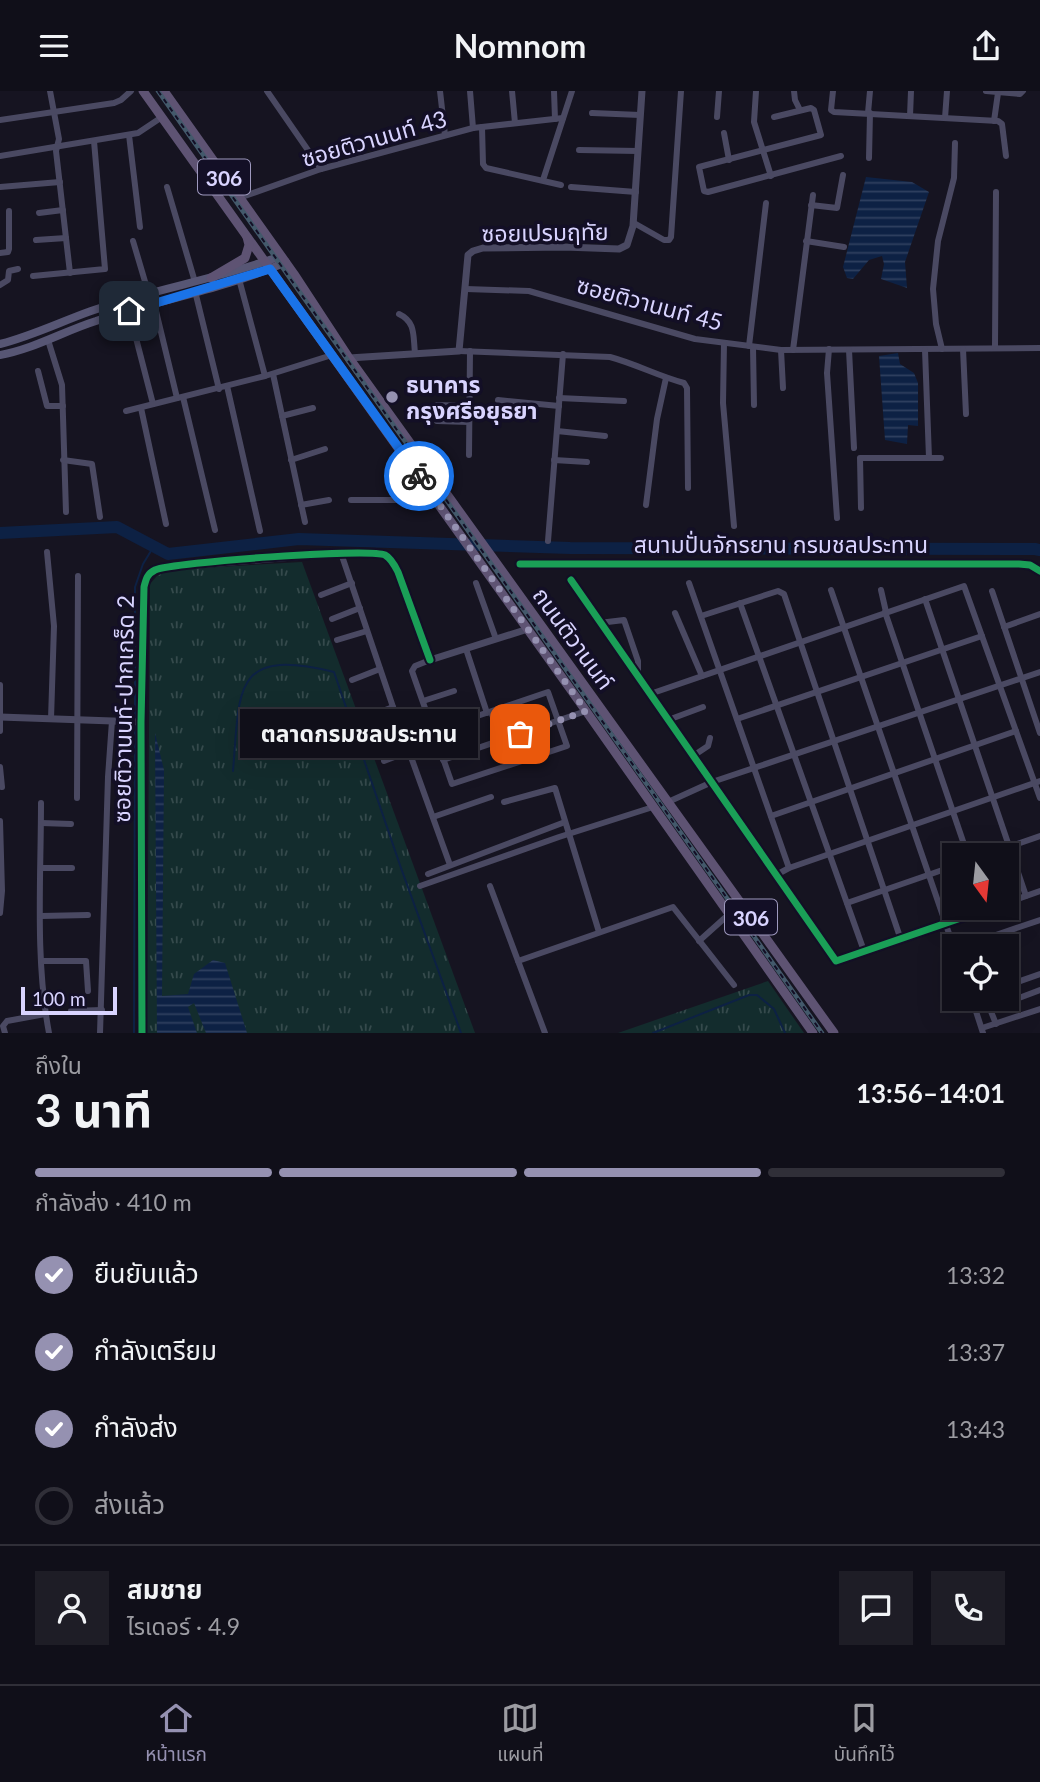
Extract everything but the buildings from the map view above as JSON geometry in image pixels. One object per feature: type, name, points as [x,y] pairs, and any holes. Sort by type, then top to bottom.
[{"type":"main road","name":"ถนนติวานนท์","points":[[143,91],[813,1033]]},
{"type":"main road","name":"ถนนติวานนท์","points":[[164,91],[283,259],[349,358],[834,1033]]},
{"type":"main road","points":[[195,287],[245,258],[249,245],[246,233]]},
{"type":"main road","points":[[211,278],[254,270],[283,259]]},
{"type":"main road","points":[[0,344],[27,338],[92,311],[239,279],[254,270]]},
{"type":"main road","points":[[0,355],[129,311],[151,299]]},
{"type":"main road","points":[[653,807],[668,802]]},
{"type":"street","points":[[50,91],[59,139],[56,151],[70,273]]},
{"type":"street","points":[[0,120],[114,103],[131,91]]},
{"type":"street","points":[[267,91],[321,169]]},
{"type":"street","points":[[440,91],[445,135]]},
{"type":"street","points":[[470,91],[473,128]]},
{"type":"street","points":[[512,91],[515,123]]},
{"type":"street","points":[[554,91],[559,119]]},
{"type":"street","points":[[543,180],[559,119],[572,91]]},
{"type":"street","name":"ซอยเปรมฤทัย","points":[[466,289],[468,255],[473,251],[564,247],[619,250],[627,245],[634,223],[642,91]]},
{"type":"street","points":[[634,223],[664,240],[671,237],[681,91]]},
{"type":"street","points":[[717,117],[719,91]]},
{"type":"street","points":[[756,91],[754,122],[771,176]]},
{"type":"street","points":[[794,91],[800,110]]},
{"type":"street","points":[[832,91],[831,110],[834,112],[994,121],[1002,124],[1006,156]]},
{"type":"street","points":[[869,158],[870,91]]},
{"type":"street","points":[[910,116],[911,91]]},
{"type":"street","points":[[945,118],[947,91]]},
{"type":"street","points":[[986,91],[1020,94],[1024,91]]},
{"type":"street","points":[[994,121],[998,93]]},
{"type":"street","points":[[774,117],[800,110],[814,110],[821,135],[699,167],[704,191],[841,156]]},
{"type":"street","points":[[592,113],[640,115]]},
{"type":"street","points":[[0,156],[129,135],[146,130],[162,117]]},
{"type":"street","name":"ซอยติวานนท์ 43","points":[[239,198],[321,169],[473,128],[559,119]]},
{"type":"street","points":[[482,127],[483,164],[486,168],[561,185]]},
{"type":"street","points":[[724,133],[729,160]]},
{"type":"street","points":[[129,135],[139,226]]},
{"type":"street","points":[[33,276],[101,270],[106,266],[94,141]]},
{"type":"street","points":[[942,349],[936,324],[933,289],[938,241],[954,179],[955,143]]},
{"type":"street","points":[[579,151],[638,151]]},
{"type":"street","points":[[811,205],[837,208],[843,175]]},
{"type":"street","points":[[0,187],[60,182]]},
{"type":"street","points":[[167,187],[260,531]]},
{"type":"street","points":[[571,187],[636,192]]},
{"type":"street","points":[[995,348],[996,192]]},
{"type":"street","points":[[793,349],[813,195]]},
{"type":"street","points":[[754,405],[751,346],[766,203]]},
{"type":"street","points":[[39,212],[63,210]]},
{"type":"street","points":[[0,253],[8,252],[9,249],[9,211]]},
{"type":"street","points":[[36,240],[66,237]]},
{"type":"street","points":[[133,241],[180,397],[215,530]]},
{"type":"street","points":[[806,241],[844,247]]},
{"type":"street","points":[[0,285],[8,280],[9,271],[19,269]]},
{"type":"street","points":[[239,279],[282,417],[305,522]]},
{"type":"street","points":[[459,351],[466,289]]},
{"type":"street","name":"ซอยติวานนท์ 45","points":[[466,289],[529,291],[695,339],[781,350],[1040,348]]},
{"type":"street","points":[[129,311],[153,404]]},
{"type":"street","points":[[399,314],[408,318],[412,325],[415,353]]},
{"type":"street","points":[[48,340],[62,385],[66,512]]},
{"type":"street","points":[[724,343],[723,403],[734,526]]},
{"type":"street","points":[[829,349],[827,373],[837,518]]},
{"type":"street","points":[[962,349],[966,414]]},
{"type":"street","points":[[781,350],[783,388]]},
{"type":"street","points":[[849,350],[855,448]]},
{"type":"street","points":[[925,350],[929,457]]},
{"type":"street","points":[[349,358],[470,351],[563,353],[610,357],[633,363],[645,371],[684,383],[687,388],[688,488]]},
{"type":"street","points":[[469,455],[470,351]]},
{"type":"street","points":[[548,541],[563,353]]},
{"type":"street","points":[[126,411],[269,375],[332,355]]},
{"type":"street","points":[[38,371],[47,406],[63,406]]},
{"type":"street","points":[[646,505],[657,419],[666,378]]},
{"type":"street","points":[[498,400],[624,401]]},
{"type":"street","points":[[437,405],[469,406]]},
{"type":"street","points":[[141,408],[166,524]]},
{"type":"street","points":[[282,417],[313,408]]},
{"type":"street","points":[[437,421],[469,422]]},
{"type":"street","points":[[556,431],[605,436]]},
{"type":"street","points":[[290,460],[325,449]]},
{"type":"street","points":[[861,508],[860,458],[941,458]]},
{"type":"street","points":[[63,460],[92,464],[100,517]]},
{"type":"street","points":[[554,460],[587,462]]},
{"type":"street","points":[[351,500],[403,500],[430,492]]},
{"type":"street","points":[[301,505],[329,500]]},
{"type":"street","points":[[47,552],[54,626],[51,719]]},
{"type":"street","points":[[341,553],[450,865]]},
{"type":"street","name":"ซอยติวานนท์-ปากเกร็ด 2","points":[[142,1033],[137,722],[144,587],[150,572],[178,565],[341,553],[383,554],[390,559],[398,572],[430,660]]},
{"type":"street","points":[[77,798],[78,576]]},
{"type":"street","points":[[570,580],[836,961],[954,921]]},
{"type":"street","points":[[321,595],[352,583]]},
{"type":"street","points":[[476,583],[496,639]]},
{"type":"street","points":[[689,583],[789,867]]},
{"type":"street","points":[[650,694],[964,586],[1037,782],[1040,798]]},
{"type":"street","points":[[831,590],[949,934]]},
{"type":"street","points":[[881,590],[885,612],[964,843]]},
{"type":"street","points":[[701,616],[782,591],[901,940]]},
{"type":"street","points":[[992,591],[1039,730]]},
{"type":"street","points":[[925,599],[1008,843]]},
{"type":"street","points":[[740,603],[864,951]]},
{"type":"street","points":[[332,619],[360,608]]},
{"type":"street","points":[[675,613],[702,676]]},
{"type":"street","points":[[1004,627],[1040,614]]},
{"type":"street","points":[[599,623],[624,620],[638,661],[638,675]]},
{"type":"street","points":[[433,731],[548,692],[567,746],[452,784],[443,760],[412,671],[415,666],[430,660],[528,629]]},
{"type":"street","points":[[337,640],[368,631]]},
{"type":"street","points":[[737,719],[982,636]]},
{"type":"street","points":[[466,649],[511,764]]},
{"type":"street","points":[[352,680],[380,670]]},
{"type":"street","points":[[668,802],[712,782],[1040,672]]},
{"type":"street","points":[[0,685],[0,731]]},
{"type":"street","points":[[423,701],[454,691]]},
{"type":"street","points":[[367,717],[393,707]]},
{"type":"street","points":[[668,720],[703,707]]},
{"type":"street","points":[[443,760],[586,711]]},
{"type":"street","points":[[0,717],[137,722]]},
{"type":"street","points":[[100,1033],[112,721]]},
{"type":"street","points":[[771,816],[1016,731]]},
{"type":"street","points":[[693,756],[708,746],[709,738]]},
{"type":"street","points":[[384,761],[410,751]]},
{"type":"street","points":[[0,767],[2,787]]},
{"type":"street","points":[[776,875],[789,867],[1037,782]]},
{"type":"street","points":[[503,802],[553,787],[599,932]]},
{"type":"street","points":[[433,817],[491,797]]},
{"type":"street","points":[[41,803],[41,916],[49,1033]]},
{"type":"street","points":[[420,886],[653,807]]},
{"type":"street","points":[[0,821],[0,913]]},
{"type":"street","points":[[428,874],[565,822]]},
{"type":"street","points":[[41,823],[71,824]]},
{"type":"street","points":[[1019,843],[1040,836]]},
{"type":"street","points":[[41,868],[72,868]]},
{"type":"street","points":[[847,902],[942,870]]},
{"type":"street","points":[[1019,876],[1026,896]]},
{"type":"street","points":[[489,885],[545,1033]]},
{"type":"street","points":[[1019,898],[1040,891]]},
{"type":"street","points":[[518,961],[673,907],[734,985]]},
{"type":"street","points":[[41,916],[88,915]]},
{"type":"street","points":[[699,941],[728,915]]},
{"type":"street","points":[[999,934],[1040,920]]},
{"type":"street","points":[[43,961],[86,961],[88,991]]},
{"type":"street","points":[[1019,981],[1040,974]]},
{"type":"street","points":[[996,1024],[990,1009],[1040,991]]},
{"type":"street","points":[[976,1011],[982,1031],[1040,1009]]},
{"type":"street","points":[[71,1011],[102,1010]]},
{"type":"street","points":[[3,1030],[7,1021],[46,1014]]},
{"type":"green space","points":[[302,562],[475,1033],[147,1033],[150,584],[168,570]]},
{"type":"green space","points":[[768,981],[804,1033],[618,1033]]},
{"type":"water","points":[[866,177],[912,182],[929,192],[905,262],[907,288],[881,279],[884,264],[882,256],[869,260],[853,279],[847,278],[843,267]]},
{"type":"water","points":[[898,353],[900,364],[914,373],[918,383],[918,426],[908,425],[907,444],[885,440],[879,356]]},
{"type":"water","points":[[155,733],[164,770],[162,996],[188,994],[194,974],[213,960],[225,963],[247,1033],[206,1033],[194,1003],[188,1007],[197,1033],[157,1033]]},
{"type":"waterway","points":[[0,533],[117,527],[168,554],[299,539],[570,548],[1040,550]]},
{"type":"waterway","points":[[135,720],[135,587],[143,564],[154,546]]},
{"type":"waterway","points":[[233,771],[237,717],[248,681],[259,671],[276,665],[334,672],[461,1033]]},
{"type":"waterway","points":[[134,1033],[135,726]]},
{"type":"waterway","points":[[653,1033],[749,995],[757,995],[774,1009],[785,1033]]},
{"type":"railway","points":[[158,91],[822,1033]]},
{"type":"cycle path","points":[[142,1033],[141,722],[144,587],[149,575],[155,570],[170,567],[232,560],[345,553],[385,555],[398,572],[430,660]]},
{"type":"cycle path","name":"สนามปั่นจักรยาน กรมชลประทาน","points":[[520,564],[1019,564],[1030,565],[1040,571]]},
{"type":"cycle path","points":[[571,580],[836,961],[952,921]]},
{"type":"way so far","points":[[419,476],[586,711],[520,734]]},
{"type":"place","name":"ธนาคาร กรุงศรีอยุธยา","points":[[392,397]]},
{"type":"place","name":"ตลาดกรมชลประทาน","points":[[520,734]]},
{"type":"route","points":[[129,311],[270,269],[419,476]]}]
